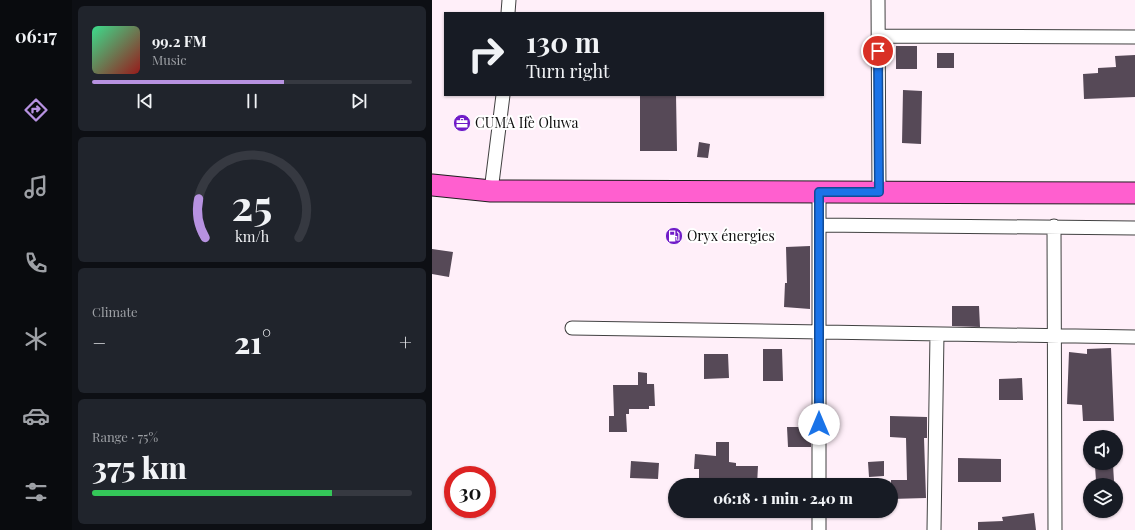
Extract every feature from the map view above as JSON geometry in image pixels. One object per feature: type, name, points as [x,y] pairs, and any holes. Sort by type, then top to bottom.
[{"type":"main road","points":[[432,185],[490,191],[1135,193]]},
{"type":"street","points":[[508,12],[509,0]]},
{"type":"street","points":[[878,0],[879,192]]},
{"type":"street","points":[[878,36],[1135,37]]},
{"type":"street","points":[[490,191],[503,96]]},
{"type":"street","points":[[819,192],[819,478]]},
{"type":"street","points":[[819,225],[1054,226],[1135,228]]},
{"type":"street","points":[[1054,226],[1055,530]]},
{"type":"street","points":[[572,328],[1135,337]]},
{"type":"street","points":[[934,530],[937,334]]},
{"type":"street","points":[[819,518],[819,530]]},
{"type":"building","points":[[896,46],[917,46],[917,69],[896,69]]},
{"type":"building","points":[[937,53],[954,53],[954,68],[937,68]]},
{"type":"building","points":[[1135,55],[1135,97],[1084,99],[1083,74],[1098,73],[1098,68],[1116,67],[1115,56]]},
{"type":"building","points":[[903,90],[922,91],[921,144],[902,143]]},
{"type":"building","points":[[640,96],[676,96],[677,151],[640,151]]},
{"type":"building","points":[[699,142],[710,144],[708,158],[697,157]]},
{"type":"building","points":[[810,246],[810,309],[784,307],[785,283],[787,283],[786,247]]},
{"type":"building","points":[[432,249],[453,252],[449,277],[432,274]]},
{"type":"building","points":[[952,306],[979,306],[980,327],[952,326]]},
{"type":"building","points":[[1111,348],[1114,421],[1083,421],[1082,405],[1067,404],[1069,352],[1087,354],[1087,349]]},
{"type":"building","points":[[763,349],[782,349],[783,381],[763,381]]},
{"type":"building","points":[[704,354],[728,354],[729,378],[704,379]]},
{"type":"building","points":[[638,372],[647,373],[647,384],[654,384],[655,406],[649,406],[649,409],[629,409],[629,414],[626,414],[627,432],[609,432],[609,416],[614,416],[613,385],[638,385]]},
{"type":"building","points":[[1022,378],[1023,400],[999,400],[999,379]]},
{"type":"building","points":[[890,416],[927,417],[927,438],[924,438],[926,498],[898,499],[898,480],[907,480],[906,438],[890,437]]},
{"type":"building","points":[[787,427],[811,427],[811,447],[788,447]]},
{"type":"building","points":[[716,442],[729,442],[729,462],[736,463],[736,466],[758,466],[757,478],[699,478],[699,469],[694,469],[695,454],[716,456]]},
{"type":"building","points":[[958,458],[1001,459],[1001,482],[958,482]]},
{"type":"building","points":[[631,461],[659,463],[658,479],[630,478]]},
{"type":"building","points":[[884,461],[884,476],[869,477],[868,462]]},
{"type":"building","points":[[1095,470],[1113,470],[1114,478],[1096,478]]},
{"type":"building","points":[[1034,513],[1036,530],[978,530],[978,522],[1003,521],[1002,517]]},
{"type":"place","name":"CUMA Ifè Oluwa","points":[[462,123]]},
{"type":"place","name":"Oryx énergies","points":[[674,236]]},
{"type":"route","points":[[819,424],[819,192],[879,192],[878,51]]}]
